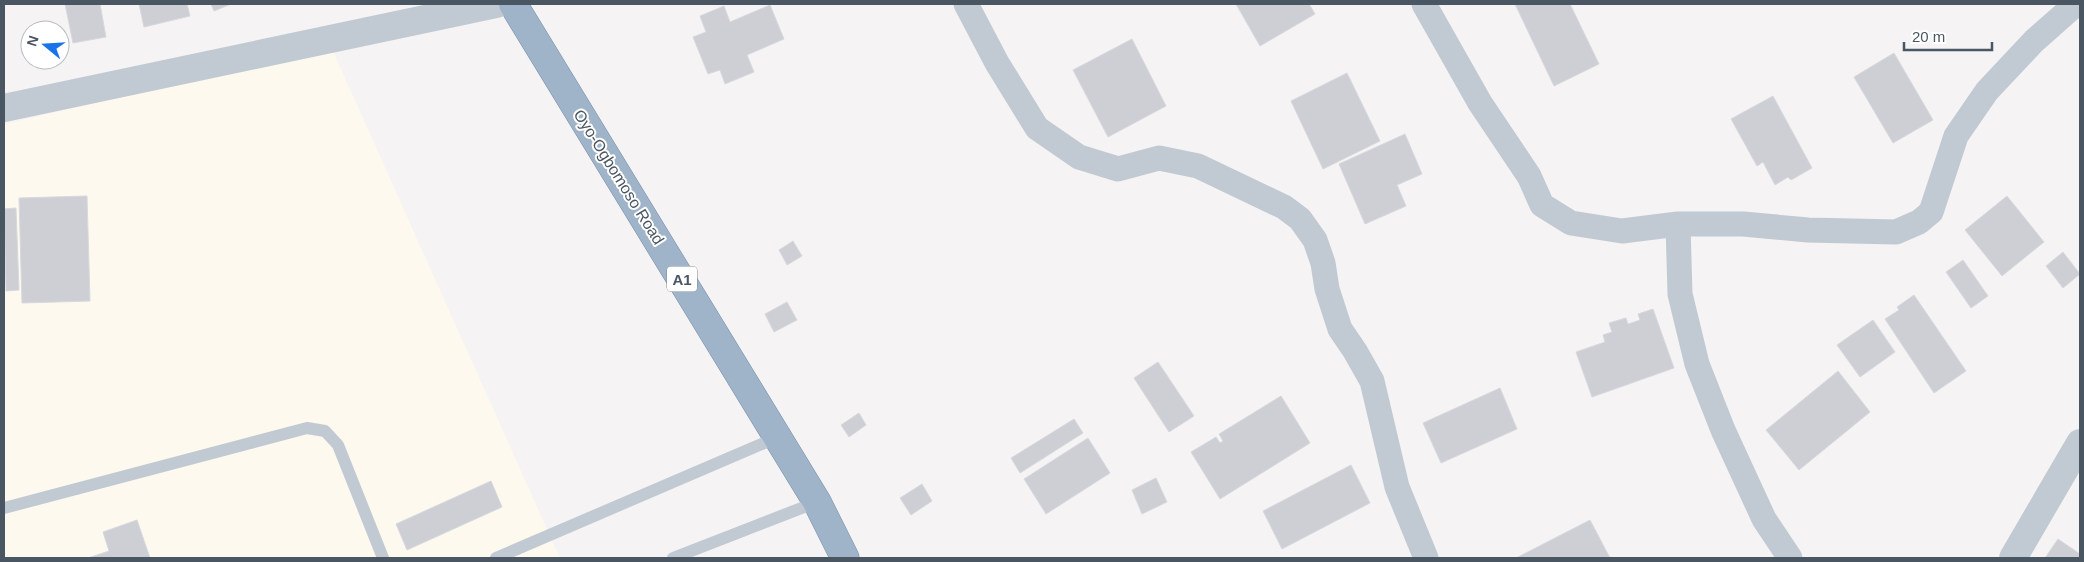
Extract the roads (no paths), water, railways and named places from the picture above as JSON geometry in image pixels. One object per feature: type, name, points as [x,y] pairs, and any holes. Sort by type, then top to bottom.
[{"type":"highway","name":"Oyo-Ogbomoso Road","points":[[513,4],[817,502],[845,558]]},
{"type":"street","points":[[4,108],[496,4]]},
{"type":"street","points":[[966,4],[997,64],[1037,128],[1079,157],[1118,169],[1160,158],[1198,166],[1284,207],[1300,219],[1315,240],[1323,263],[1327,289],[1340,329],[1356,351],[1372,380],[1397,487],[1426,558]]},
{"type":"street","points":[[1424,4],[1480,103],[1529,176],[1542,205],[1571,223],[1622,232],[1678,224],[1742,224],[1808,230],[1896,232],[1920,222],[1931,212],[1956,136],[1987,91],[2034,41],[2076,4]]},
{"type":"street","points":[[1678,224],[1680,294],[1698,364],[1723,430],[1764,519],[1790,558]]},
{"type":"street","points":[[2013,558],[2080,443]]},
{"type":"lane","points":[[4,508],[307,428],[325,431],[338,444],[382,558]]},
{"type":"lane","points":[[496,558],[778,437]]},
{"type":"lane","points":[[673,558],[817,502]]}]
